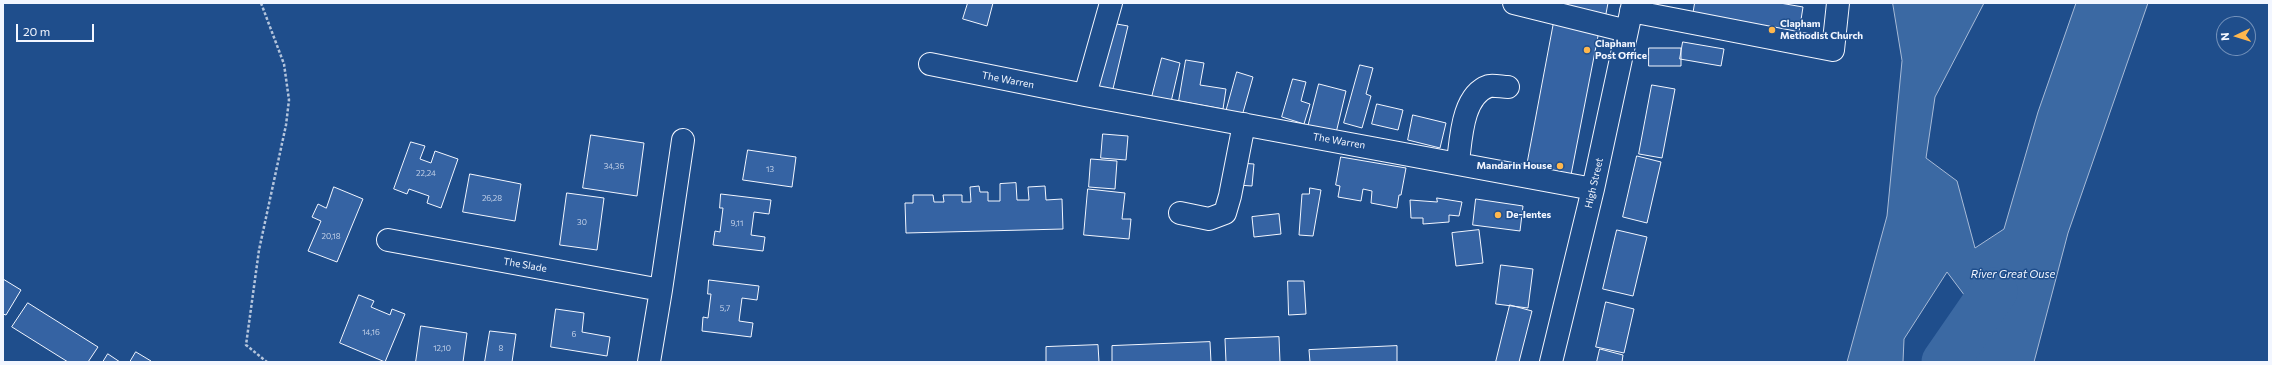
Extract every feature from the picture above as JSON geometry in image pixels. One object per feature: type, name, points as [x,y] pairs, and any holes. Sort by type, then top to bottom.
[{"type":"street","points":[[1085,95],[1111,3]]},
{"type":"street","points":[[1514,3],[1630,15],[1833,50],[1838,3]]},
{"type":"street","name":"High Street","points":[[1551,362],[1593,188],[1630,15]]},
{"type":"street","name":"The Warren","points":[[930,64],[1085,95],[1458,162],[1593,188]]},
{"type":"street","points":[[1458,162],[1464,117],[1474,97],[1489,86],[1508,87]]},
{"type":"street","points":[[1180,213],[1209,219],[1225,213],[1230,196],[1244,124]]},
{"type":"street","points":[[649,362],[683,140]]},
{"type":"street","name":"The Slade","points":[[388,240],[661,290]]},
{"type":"path","points":[[262,3],[284,64],[289,100],[286,125],[259,250],[246,345],[267,362]]},
{"type":"water","points":[[1893,3],[1984,3],[1935,97],[1926,158],[1957,181],[1975,248],[2004,229],[2038,112],[2076,3],[2148,3],[2068,233],[2034,362],[1954,362],[1965,296],[1947,272],[1904,339],[1903,362],[1847,362],[1887,216],[1902,61]]},
{"type":"building","points":[[968,3],[993,3],[987,26],[963,19]]},
{"type":"building","points":[[1548,3],[1608,3],[1605,19]]},
{"type":"building","name":"Clapham Methodist Church","points":[[1695,3],[1780,3],[1803,7],[1798,39],[1692,21]]},
{"type":"building","points":[[1554,22],[1599,31],[1570,180],[1526,171]]},
{"type":"building","points":[[1111,23],[1128,26],[1112,93],[1095,89]]},
{"type":"building","points":[[1683,42],[1724,49],[1721,66],[1680,59]]},
{"type":"building","points":[[1649,48],[1681,48],[1681,66],[1649,66]]},
{"type":"building","points":[[1162,58],[1180,63],[1171,102],[1152,97]]},
{"type":"building","points":[[1186,60],[1204,63],[1200,85],[1226,89],[1223,109],[1179,101]]},
{"type":"building","points":[[1360,65],[1373,68],[1366,94],[1371,96],[1362,128],[1344,123]]},
{"type":"building","points":[[1237,72],[1253,77],[1242,116],[1226,112]]},
{"type":"building","points":[[1293,79],[1306,82],[1301,101],[1310,104],[1304,124],[1282,117]]},
{"type":"building","points":[[1319,84],[1346,91],[1336,133],[1308,127]]},
{"type":"building","points":[[1652,85],[1675,89],[1662,158],[1639,154]]},
{"type":"building","points":[[1377,104],[1403,110],[1398,130],[1372,124]]},
{"type":"building","points":[[1413,115],[1446,123],[1440,148],[1408,140]]},
{"type":"building","points":[[1103,134],[1128,136],[1126,160],[1101,158]]},
{"type":"building","points":[[591,135],[644,143],[637,196],[583,188]]},
{"type":"building","points":[[411,142],[425,146],[420,159],[431,163],[435,151],[458,159],[441,208],[427,203],[429,196],[409,189],[407,194],[394,189]]},
{"type":"building","points":[[748,150],[796,157],[792,187],[743,180]]},
{"type":"building","points":[[1637,156],[1661,162],[1647,223],[1623,217]]},
{"type":"building","points":[[1341,157],[1406,168],[1397,208],[1371,203],[1372,191],[1363,189],[1361,201],[1338,197],[1340,186],[1336,185]]},
{"type":"building","points":[[1091,159],[1117,161],[1115,189],[1089,187]]},
{"type":"building","points":[[1240,163],[1254,164],[1252,186],[1238,185]]},
{"type":"building","points":[[470,174],[521,184],[515,221],[463,212]]},
{"type":"building","points":[[1016,183],[1017,200],[1029,200],[1028,187],[1045,186],[1046,200],[1062,199],[1063,229],[906,233],[905,203],[913,203],[913,195],[933,195],[934,202],[944,202],[943,195],[962,195],[962,202],[971,202],[970,187],[979,186],[980,192],[988,192],[988,201],[1000,201],[1000,184]]},
{"type":"building","points":[[334,187],[363,199],[337,262],[308,251],[321,221],[312,217],[318,204],[326,208]]},
{"type":"building","points":[[1310,188],[1321,190],[1313,236],[1299,235],[1302,194],[1309,194]]},
{"type":"building","points":[[1088,189],[1125,193],[1122,219],[1131,219],[1129,239],[1084,235]]},
{"type":"building","points":[[567,193],[604,198],[597,250],[560,245]]},
{"type":"building","points":[[721,194],[771,200],[769,214],[754,212],[751,235],[765,237],[763,251],[713,245],[715,231],[720,232],[723,208],[720,208]]},
{"type":"building","points":[[1437,198],[1462,202],[1459,216],[1449,215],[1449,222],[1423,224],[1423,218],[1411,218],[1410,200],[1437,202]]},
{"type":"building","name":"De-Ientes","points":[[1476,199],[1523,206],[1520,231],[1473,225]]},
{"type":"building","points":[[1279,214],[1281,234],[1254,237],[1252,217]]},
{"type":"building","points":[[1479,230],[1483,263],[1456,266],[1452,233]]},
{"type":"building","points":[[1617,230],[1647,237],[1633,296],[1603,289]]},
{"type":"building","points":[[1501,265],[1533,269],[1528,308],[1496,304]]},
{"type":"building","points":[[3,279],[21,290],[6,315],[3,314]]},
{"type":"building","points":[[709,280],[759,286],[757,300],[742,298],[739,321],[753,323],[751,337],[702,331],[703,317],[708,318],[711,294],[708,294]]},
{"type":"building","points":[[1288,281],[1304,281],[1306,314],[1289,315]]},
{"type":"building","points":[[359,295],[374,301],[371,307],[390,315],[392,309],[405,314],[385,362],[340,343]]},
{"type":"building","points":[[1606,302],[1634,309],[1624,353],[1596,347]]},
{"type":"building","points":[[28,303],[98,347],[88,362],[68,362],[12,327]]},
{"type":"building","points":[[1510,305],[1532,311],[1519,362],[1496,362]]},
{"type":"building","points":[[556,309],[584,313],[582,332],[610,337],[607,356],[551,347]]},
{"type":"building","points":[[421,326],[467,333],[463,362],[416,362]]},
{"type":"building","points":[[490,331],[516,334],[512,362],[485,362]]},
{"type":"building","points":[[1279,337],[1280,362],[1226,362],[1225,339]]},
{"type":"building","points":[[1210,342],[1211,362],[1112,362],[1112,346]]},
{"type":"building","points":[[1098,345],[1099,362],[1046,362],[1046,347]]},
{"type":"building","points":[[1397,346],[1397,362],[1310,362],[1309,350]]},
{"type":"building","points":[[1600,349],[1623,355],[1622,362],[1597,362]]},
{"type":"building","points":[[136,352],[151,361],[130,362]]},
{"type":"building","points":[[108,354],[120,362],[103,362]]},
{"type":"waterway","name":"River Great Ouse","points":[[1945,362],[1994,291]]},
{"type":"place","name":"Clapham Methodist Church","points":[[1772,30]]},
{"type":"place","name":"Clapham Post Office","points":[[1587,50]]},
{"type":"place","name":"Mandarin House","points":[[1560,166]]},
{"type":"place","name":"De-Ientes","points":[[1498,215]]}]
